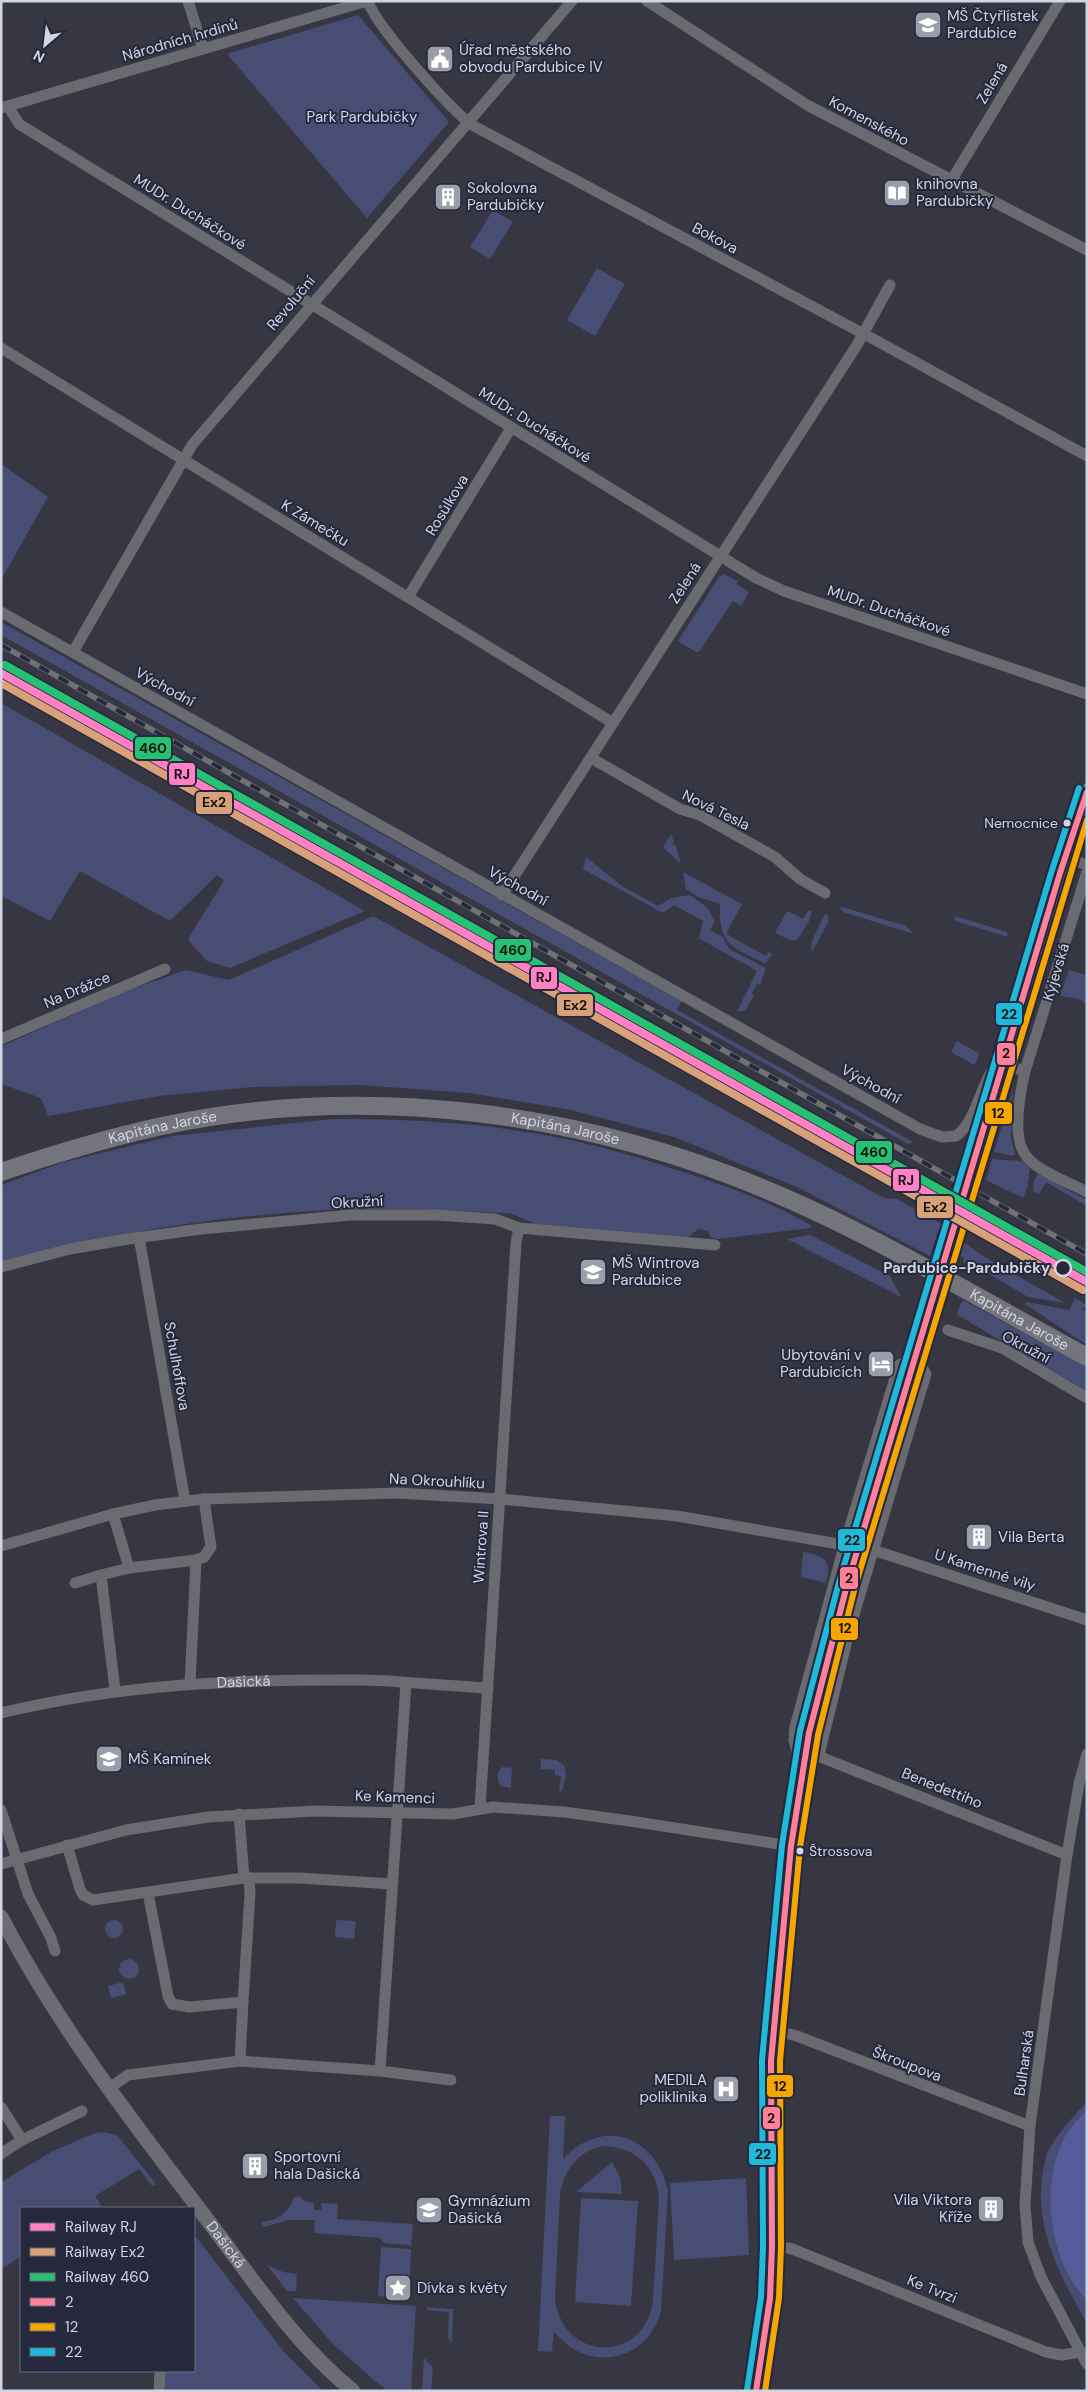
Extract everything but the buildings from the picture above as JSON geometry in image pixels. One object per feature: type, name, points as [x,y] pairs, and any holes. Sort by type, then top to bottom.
[{"type":"main road","name":"Kapitána Jaroše","points":[[1,1172],[50,1155],[124,1135],[165,1126],[262,1112],[341,1107],[390,1107],[467,1112],[538,1122],[583,1131],[673,1155],[774,1193],[858,1233],[1087,1357]]},
{"type":"street","points":[[188,1],[203,49]]},
{"type":"street","name":"Národních hrdinů","points":[[5,107],[367,1]]},
{"type":"street","name":"Bokova","points":[[367,1],[376,17],[423,74],[467,122],[1087,456]]},
{"type":"street","name":"Revoluční","points":[[73,652],[182,459],[196,438],[572,1]]},
{"type":"street","name":"Komenského","points":[[648,1],[807,106],[1087,250]]},
{"type":"street","name":"Zelená","points":[[951,181],[1060,1]]},
{"type":"street","name":"MUDr. Ducháčkové","points":[[5,107],[19,124],[756,578],[784,591],[1087,694]]},
{"type":"street","name":"Zelená","points":[[502,895],[863,334],[890,285]]},
{"type":"street","name":"K Zámečku","points":[[1,348],[613,723]]},
{"type":"street","name":"Rosůlkova","points":[[408,597],[511,428]]},
{"type":"street","name":"Východní","points":[[1,612],[920,1129],[936,1136],[952,1138],[960,1133],[970,1117],[985,1081],[993,1069],[1015,1068],[1025,1071]]},
{"type":"street","name":"Nová Tesla","points":[[591,758],[680,809],[700,815],[775,857],[800,879],[825,893]]},
{"type":"street","name":"Kyjevská","points":[[812,1753],[809,1733],[847,1585],[1065,857],[1082,821],[1087,791]]},
{"type":"street","points":[[1065,857],[1087,864]]},
{"type":"street","name":"Kyjevská","points":[[1087,872],[1025,1071],[1020,1096],[1019,1126],[1020,1145],[1027,1158],[1038,1166],[1087,1192]]},
{"type":"street","name":"Na Drážce","points":[[1,1040],[165,969]]},
{"type":"street","name":"Okružní","points":[[1,1267],[70,1249],[139,1237],[201,1229],[351,1215],[417,1215],[495,1219],[519,1228],[716,1245]]},
{"type":"street","name":"Wintrova II","points":[[480,1808],[516,1243],[519,1228]]},
{"type":"street","name":"Schulhoffova","points":[[139,1237],[185,1501]]},
{"type":"street","name":"Okružní","points":[[948,1330],[1002,1348],[1087,1398]]},
{"type":"street","points":[[756,2391],[770,2298],[772,2248],[770,2135],[773,2030],[790,1846],[801,1768],[794,1740],[795,1727],[844,1543],[899,1365],[908,1360],[920,1364],[926,1374],[812,1753],[801,1768]]},
{"type":"street","name":"Na Okrouhlíku","points":[[1,1546],[113,1514],[155,1505],[204,1499],[344,1493],[396,1493],[500,1499],[677,1516],[844,1543],[873,1550]]},
{"type":"street","points":[[76,1582],[128,1568],[196,1560],[204,1557],[211,1547],[204,1499]]},
{"type":"street","points":[[113,1514],[128,1568]]},
{"type":"street","name":"U Kamenné vily","points":[[873,1550],[1087,1620]]},
{"type":"street","points":[[190,1684],[196,1560]]},
{"type":"street","points":[[102,1576],[115,1690]]},
{"type":"street","name":"Dašická","points":[[1,1712],[53,1700],[115,1690],[190,1684],[325,1680],[488,1688]]},
{"type":"street","points":[[380,2071],[406,1683]]},
{"type":"street","name":"Benedettiho","points":[[812,1753],[1066,1855]]},
{"type":"street","name":"Bulharská","points":[[1087,1754],[1079,1784],[1066,1855],[1030,2126],[1024,2205],[1028,2242],[1041,2277],[1087,2364]]},
{"type":"street","name":"Ke Kamenci","points":[[1,1864],[126,1830],[239,1814],[314,1811],[453,1814],[480,1808],[512,1807],[564,1812],[790,1846]]},
{"type":"street","points":[[1,1810],[28,1894],[51,1938],[55,1950]]},
{"type":"street","points":[[239,1814],[250,1894],[240,2061]]},
{"type":"street","points":[[67,1845],[80,1889],[88,1899],[100,1900],[247,1878],[299,1878],[392,1884]]},
{"type":"street","points":[[148,1893],[168,1996],[172,2004],[189,2007],[243,2002]]},
{"type":"street","name":"Dašická","points":[[1,1917],[48,1999],[108,2089],[286,2323],[323,2364],[353,2391]]},
{"type":"street","name":"Škroupova","points":[[773,2030],[797,2036],[1030,2126]]},
{"type":"street","points":[[108,2089],[128,2075],[240,2061],[380,2071],[450,2080]]},
{"type":"street","points":[[1,2107],[22,2140]]},
{"type":"street","points":[[1,2154],[22,2140],[82,2111]]},
{"type":"street","name":"Ke Tvrzi","points":[[772,2248],[789,2248],[800,2252],[1046,2352],[1062,2355],[1080,2352]]},
{"type":"street","points":[[159,2391],[160,2372]]},
{"type":"green space","name":"Park Pardubičky","points":[[358,15],[449,122],[367,218],[227,54]]},
{"type":"green space","points":[[493,210],[513,222],[490,259],[470,247]]},
{"type":"green space","points":[[597,268],[625,284],[595,336],[567,320]]},
{"type":"green space","points":[[1,464],[48,497],[1,580]]},
{"type":"green space","points":[[724,574],[738,581],[737,584],[749,592],[741,606],[733,601],[699,652],[696,652],[678,641],[719,577]]},
{"type":"green space","points":[[1,622],[682,1001],[677,1010],[913,1142],[908,1144],[1,635]]},
{"type":"green space","points":[[1,703],[365,911],[230,968],[207,961],[189,941],[189,937],[224,881],[217,875],[170,921],[80,871],[50,921],[1,896]]},
{"type":"green space","points":[[671,834],[674,842],[672,844],[676,846],[681,864],[663,847]]},
{"type":"green space","points":[[586,857],[622,886],[658,906],[672,898],[690,895],[708,908],[715,922],[710,930],[723,937],[729,949],[766,968],[760,985],[757,984],[752,993],[754,995],[745,1011],[737,1011],[757,971],[699,938],[703,921],[674,905],[663,913],[583,869]]},
{"type":"green space","points":[[683,872],[742,904],[726,934],[766,956],[768,952],[772,954],[766,964],[736,949],[730,943],[722,929],[720,904],[698,897],[686,889]]},
{"type":"green space","points":[[839,906],[906,926],[914,934],[843,912]]},
{"type":"green space","points":[[812,910],[809,921],[797,940],[790,940],[775,933],[787,911],[803,919],[808,911]]},
{"type":"green space","points":[[825,914],[828,916],[829,921],[812,952],[811,943]]},
{"type":"green space","points":[[373,916],[884,1198],[897,1199],[943,1225],[938,1231],[930,1256],[797,1187],[674,1137],[571,1110],[469,1093],[361,1085],[252,1087],[159,1096],[48,1116],[41,1098],[1,1084],[1,1046],[129,990],[186,970],[229,980]]},
{"type":"green space","points":[[955,916],[1007,932],[1008,937],[955,921]]},
{"type":"green space","points":[[1069,970],[1087,975],[1087,1006],[1080,999],[1060,996]]},
{"type":"green space","points":[[957,1041],[980,1054],[974,1065],[951,1052]]},
{"type":"green space","points":[[1013,1089],[1011,1138],[1015,1154],[1013,1156],[994,1152]]},
{"type":"green space","points":[[333,1119],[465,1124],[562,1138],[614,1151],[700,1177],[781,1209],[812,1226],[810,1228],[718,1239],[710,1237],[708,1231],[698,1229],[687,1238],[537,1225],[512,1214],[503,1213],[408,1209],[338,1210],[235,1218],[156,1229],[78,1243],[1,1262],[1,1185],[64,1162],[172,1136]]},
{"type":"green space","points":[[992,1159],[1022,1161],[1030,1168],[1027,1189],[1023,1198],[986,1180]]},
{"type":"green space","points":[[1038,1174],[1087,1200],[1087,1206],[1046,1182],[1039,1194],[1033,1191],[1034,1180]]},
{"type":"green space","points":[[810,1235],[890,1276],[901,1297],[787,1239]]},
{"type":"green space","points":[[965,1243],[983,1256],[1065,1303],[1028,1297],[984,1271],[963,1262],[964,1258],[959,1255]]},
{"type":"green space","points":[[1075,1298],[1086,1305],[1083,1310],[1087,1312],[1087,1345],[1025,1304],[1026,1302],[1069,1310]]},
{"type":"green space","points":[[963,1300],[1087,1367],[1087,1392],[956,1314]]},
{"type":"green space","points":[[803,1552],[817,1555],[825,1560],[828,1569],[826,1583],[801,1577]]},
{"type":"green space","points":[[541,1759],[556,1760],[564,1765],[566,1776],[562,1791],[559,1791],[561,1776],[555,1775],[555,1770],[541,1769]]},
{"type":"green space","points":[[502,1767],[512,1768],[511,1788],[501,1786],[498,1781],[498,1773]]},
{"type":"green space","points":[[114,1920],[120,1923],[123,1929],[120,1935],[114,1938],[108,1935],[105,1929],[108,1923]]},
{"type":"green space","points":[[336,1920],[356,1921],[354,1939],[335,1937]]},
{"type":"green space","points":[[125,1959],[133,1959],[139,1965],[139,1973],[133,1979],[125,1979],[119,1973],[119,1965]]},
{"type":"green space","points":[[123,1982],[126,1994],[111,1998],[108,1986]]},
{"type":"green space","points":[[1087,2102],[1087,2324],[1066,2285],[1049,2245],[1041,2203],[1042,2180],[1048,2151],[1064,2128]]},
{"type":"green space","points":[[550,2116],[565,2116],[563,2159],[578,2146],[594,2138],[610,2136],[626,2138],[640,2145],[652,2157],[662,2172],[668,2191],[661,2311],[654,2329],[643,2342],[629,2352],[614,2357],[598,2357],[582,2353],[567,2345],[554,2331],[552,2352],[538,2351]],"holes":[[[603,2146],[614,2147],[634,2154],[642,2160],[653,2176],[659,2198],[653,2301],[647,2322],[635,2336],[620,2345],[604,2347],[588,2344],[573,2335],[561,2320],[555,2300],[560,2194],[565,2177],[579,2157],[586,2152]]]},
{"type":"green space","points":[[103,2132],[117,2135],[156,2184],[152,2186],[139,2169],[95,2196],[101,2205],[99,2207],[20,2207],[20,2257],[1,2270],[1,2182],[53,2151],[95,2133]]},
{"type":"green space","points":[[612,2162],[620,2177],[622,2194],[576,2192]]},
{"type":"green space","points":[[746,2178],[749,2255],[674,2260],[670,2183]]},
{"type":"green space","points":[[294,2197],[300,2197],[304,2201],[314,2203],[314,2210],[321,2210],[322,2203],[338,2204],[337,2219],[413,2224],[411,2245],[384,2243],[380,2238],[314,2233],[315,2220],[288,2220],[264,2227],[261,2222],[277,2218],[286,2212]]},
{"type":"green space","points":[[581,2198],[638,2201],[631,2306],[575,2302]]},
{"type":"green space","points":[[195,2238],[197,2238],[284,2352],[323,2391],[164,2391],[165,2372],[195,2372]]},
{"type":"green space","points":[[381,2247],[411,2249],[409,2298],[378,2296]]},
{"type":"green space","points":[[267,2265],[283,2272],[297,2274],[296,2291],[287,2291]]},
{"type":"green space","points":[[293,2298],[416,2306],[411,2391],[388,2391],[376,2382],[333,2344]]},
{"type":"green space","points":[[427,2307],[453,2309],[452,2343],[448,2338],[449,2312],[427,2310]]},
{"type":"green space","points":[[424,2358],[433,2367],[431,2391],[422,2391]]},
{"type":"shaded area","points":[[1087,2110],[1087,2300],[1074,2284],[1056,2244],[1052,2222],[1051,2199],[1052,2177],[1057,2156],[1067,2133]]},
{"type":"railway","points":[[1,645],[1087,1254]]},
{"type":"rail line","name":"460","points":[[5,665],[1087,1272]]},
{"type":"rail line","name":"RJ","points":[[1,673],[1087,1282]]},
{"type":"rail line","name":"Ex2","points":[[1,683],[1083,1290]]},
{"type":"transit line","name":"22","points":[[747,2390],[761,2297],[763,2247],[762,2060],[782,1845],[800,1731],[839,1582],[1052,870],[1079,788]]},
{"type":"transit line","name":"2","points":[[756,2391],[770,2298],[772,2247],[771,2061],[791,1846],[809,1733],[847,1585],[1060,873],[1087,792]]},
{"type":"transit line","name":"12","points":[[765,2391],[779,2298],[781,2247],[780,2061],[800,1847],[818,1735],[855,1587],[1087,820]]},
{"type":"place","name":"MŠ Čtyřlístek Pardubice","points":[[928,25]]},
{"type":"place","name":"Úřad městského obvodu Pardubice IV","points":[[440,59]]},
{"type":"place","name":"knihovna Pardubičky","points":[[897,193]]},
{"type":"place","name":"Sokolovna Pardubičky","points":[[448,197]]},
{"type":"place","name":"Nemocnice","points":[[1067,823]]},
{"type":"place","name":"Pardubice-Pardubičky","points":[[1063,1268]]},
{"type":"place","name":"MŠ Wintrova Pardubice","points":[[593,1272]]},
{"type":"place","name":"Ubytování v Pardubicích","points":[[881,1364]]},
{"type":"place","name":"Vila Berta","points":[[979,1537]]},
{"type":"place","name":"MŠ Kamínek","points":[[109,1759]]},
{"type":"place","name":"Štrossova","points":[[800,1851]]},
{"type":"place","name":"MEDILA poliklinika","points":[[726,2089]]},
{"type":"place","name":"Sportovní hala Dašická","points":[[255,2166]]},
{"type":"place","name":"Vila Viktora Kříže","points":[[991,2209]]},
{"type":"place","name":"Gymnázium Dašická","points":[[429,2210]]},
{"type":"place","name":"Dívka s květy","points":[[398,2288]]}]
